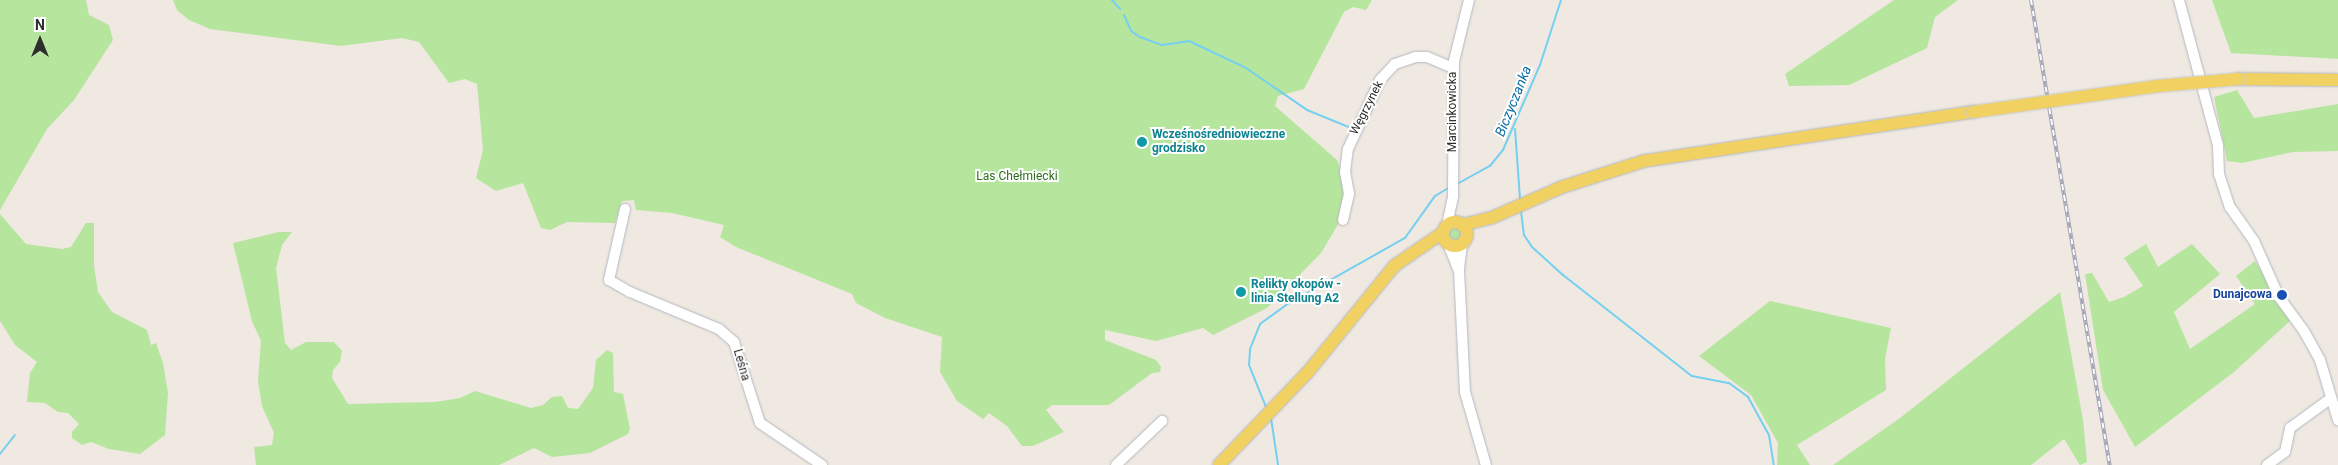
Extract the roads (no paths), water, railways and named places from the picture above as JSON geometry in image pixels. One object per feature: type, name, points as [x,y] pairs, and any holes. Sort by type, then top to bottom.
[{"type":"main road","points":[[1219,465],[1280,405],[1383,277],[1423,246],[1536,198],[1619,167],[1973,112],[2198,81],[2338,80]]},
{"type":"street","name":"Marcinkowicka","points":[[1469,0],[1453,68],[1452,178],[1454,234],[1459,270],[1465,392],[1486,465]]},
{"type":"street","points":[[2179,0],[2218,146],[2219,174],[2230,207],[2254,241],[2279,297],[2304,331],[2320,360],[2330,399],[2338,420]]},
{"type":"street","name":"Węgrzynek","points":[[1343,220],[1349,194],[1346,158],[1354,132],[1374,90],[1394,64],[1421,57],[1453,68]]},
{"type":"street","name":"Leśna","points":[[625,208],[608,280],[638,296],[718,329],[734,342],[760,423],[822,465]]},
{"type":"street","points":[[2267,465],[2285,452],[2290,428],[2330,399]]},
{"type":"street","points":[[1116,465],[1162,421]]},
{"type":"waterway","points":[[1112,0],[1120,9]]},
{"type":"waterway","name":"Biczyczanka","points":[[1457,184],[1490,166],[1503,150],[1540,65],[1561,0]]},
{"type":"waterway","points":[[1124,15],[1131,31],[1140,37],[1162,45],[1189,41],[1246,68],[1307,110],[1351,128]]},
{"type":"waterway","points":[[1515,129],[1520,199]]},
{"type":"waterway","name":"Biczyczanka","points":[[1266,407],[1249,365],[1250,349],[1260,324],[1286,305],[1405,238],[1435,196],[1450,187]]},
{"type":"waterway","points":[[1521,211],[1524,235],[1532,247],[1563,275],[1692,376],[1729,383],[1748,397],[1769,435],[1774,465]]},
{"type":"waterway","name":"Biczyczanka","points":[[1271,418],[1278,465]]},
{"type":"waterway","points":[[0,454],[15,435]]},
{"type":"railway","points":[[2031,0],[2110,465]]},
{"type":"place","name":"Wcześnośredniowieczne grodzisko","points":[[1142,142]]},
{"type":"place","name":"Relikty okopów - linia Stellung A2","points":[[1241,292]]},
{"type":"place","name":"Dunajcowa","points":[[2282,295]]},
{"type":"park label","name":"Las Chełmiecki","points":[[1017,177]]}]
